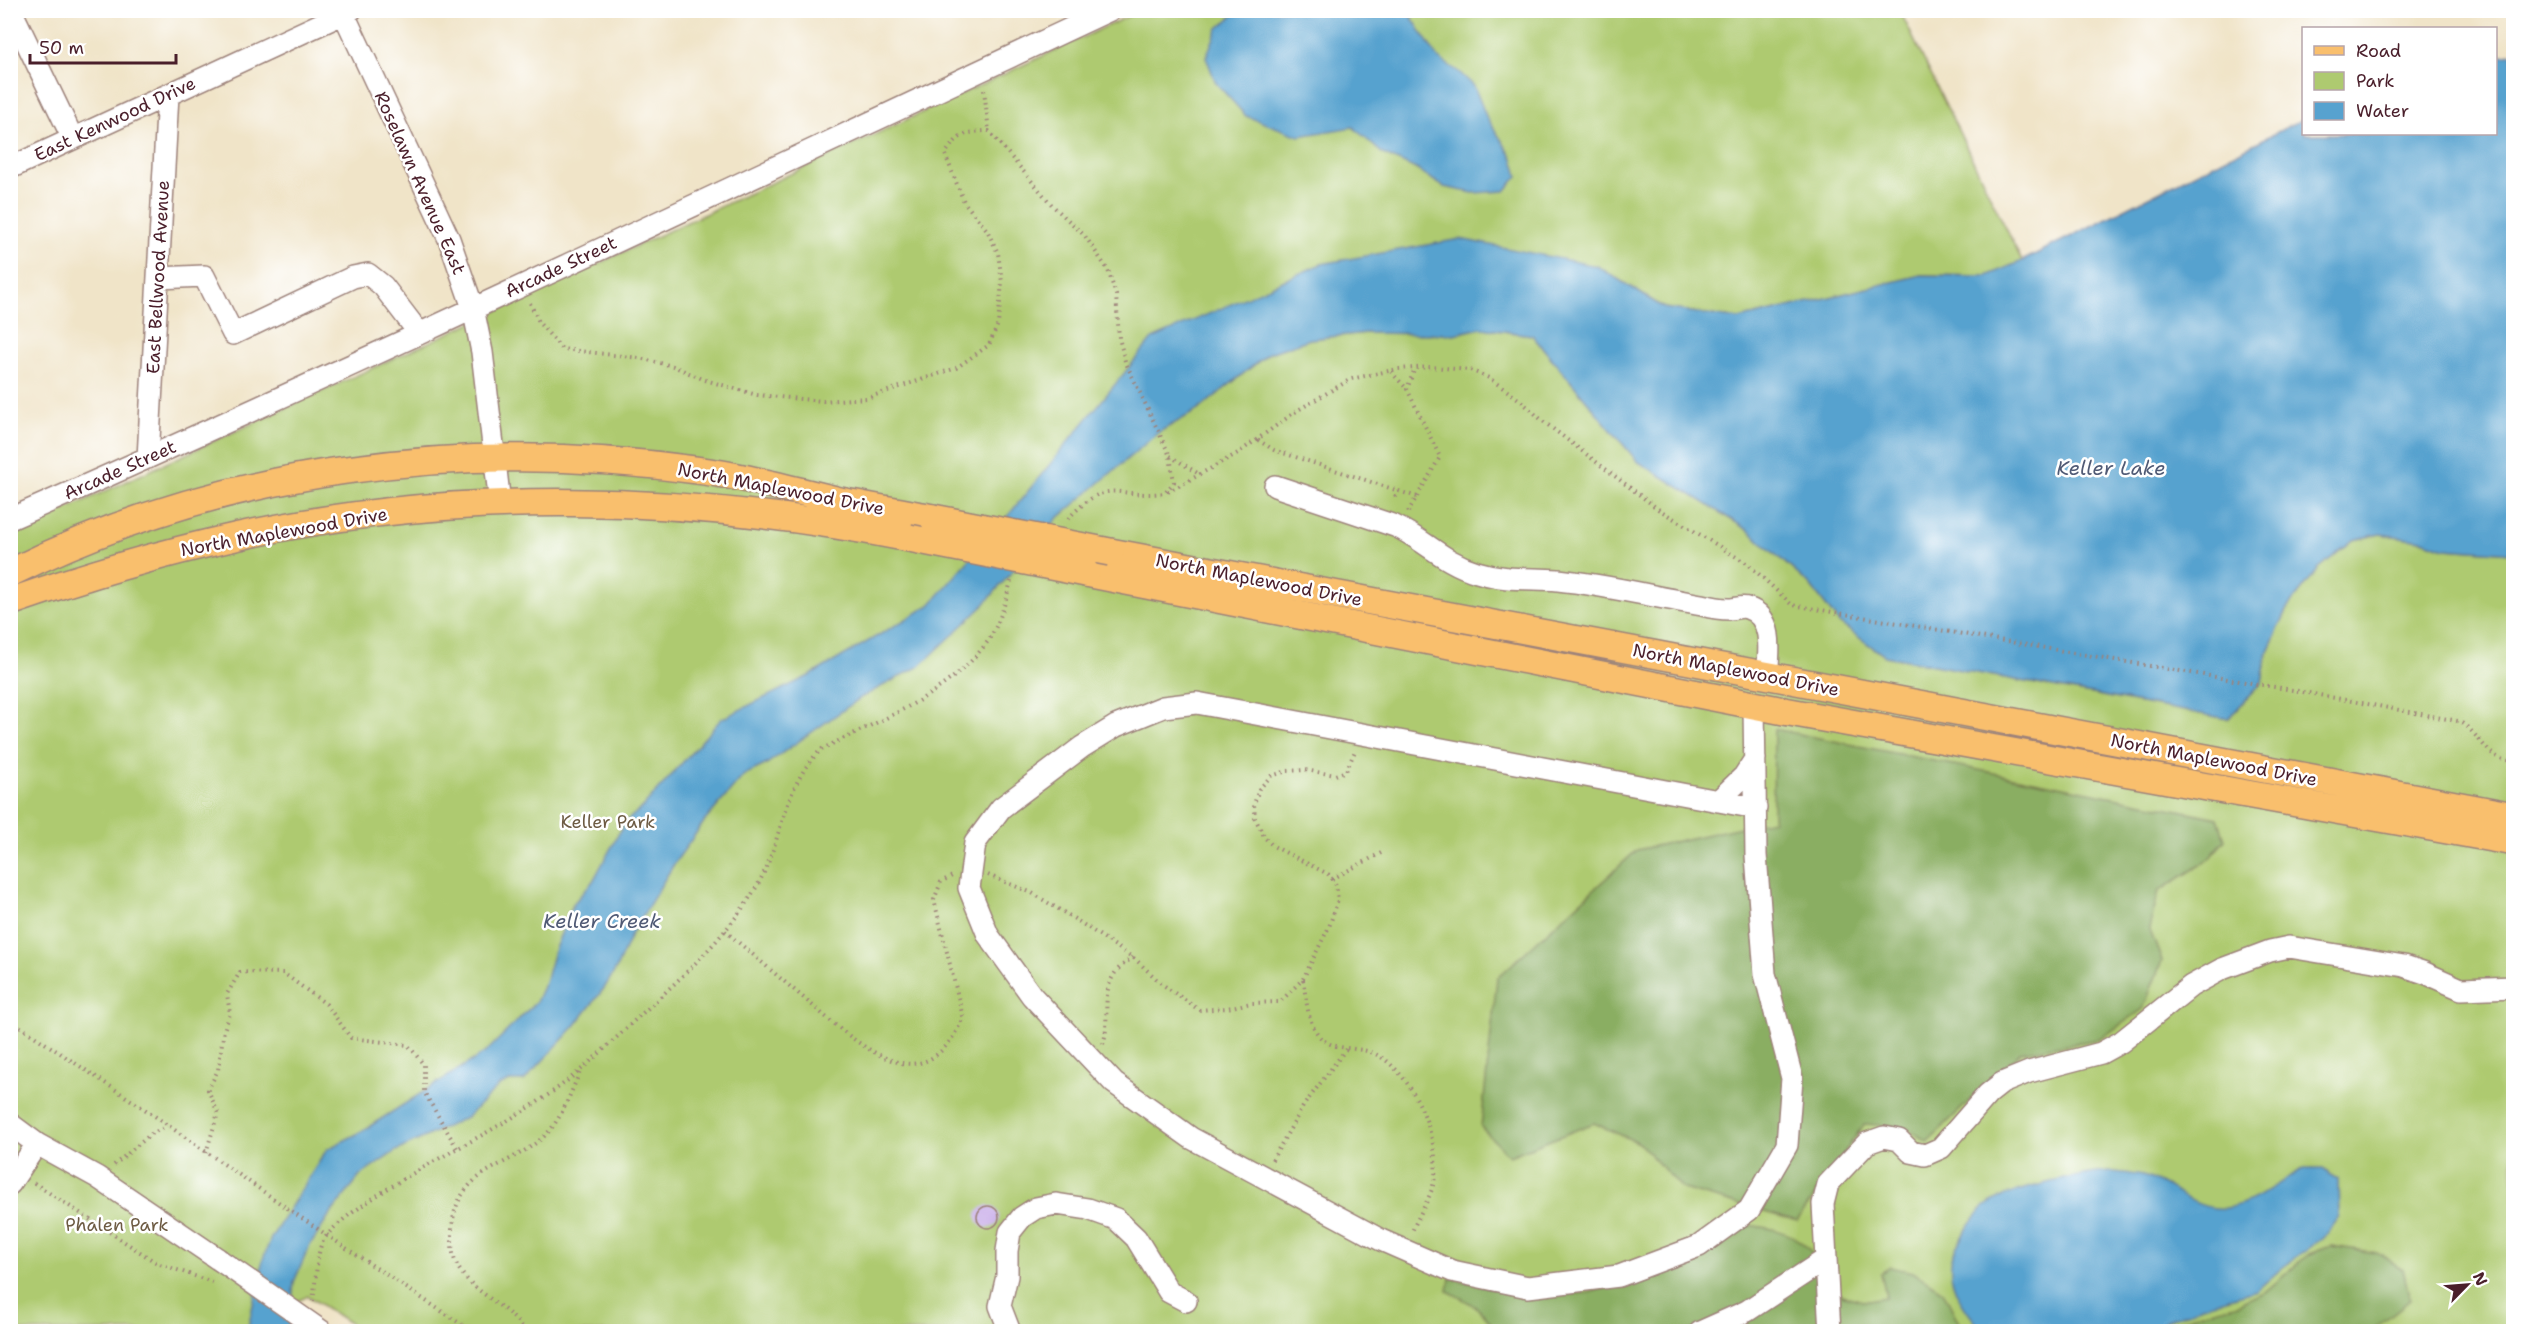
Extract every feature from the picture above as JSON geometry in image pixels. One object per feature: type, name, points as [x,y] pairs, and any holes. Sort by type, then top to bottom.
[{"type":"main road","name":"North Maplewood Drive","points":[[10,573],[101,534],[150,517],[229,494],[309,476],[370,466],[496,457],[575,458],[698,470],[1110,552],[2514,816]]},
{"type":"main road","name":"North Maplewood Drive","points":[[10,602],[154,556],[237,537],[322,522],[406,511],[500,504],[577,502],[726,510],[832,523],[1754,705],[2514,842]]},
{"type":"street","points":[[11,10],[73,139]]},
{"type":"street","name":"Arcade Street","points":[[10,519],[419,333],[1110,10]]},
{"type":"street","name":"East Kenwood Drive","points":[[10,168],[345,12]]},
{"type":"street","name":"Roselawn Avenue East","points":[[345,12],[449,239],[473,308],[482,352],[500,504]]},
{"type":"street","name":"East Bellwood Avenue","points":[[148,458],[168,95]]},
{"type":"street","points":[[158,278],[204,276],[233,334],[353,277],[368,274],[383,286],[419,333]]},
{"type":"street","points":[[1275,486],[1400,528],[1412,534],[1444,558],[1476,572],[1510,580],[1558,580],[1728,609],[1747,608],[1761,618],[1770,641],[1767,676]]},
{"type":"street","points":[[1754,705],[1756,808],[1756,855],[1765,974],[1792,1078],[1787,1145],[1749,1210],[1699,1246],[1619,1276],[1528,1287],[1452,1271],[1405,1251],[1191,1138],[1114,1083],[1032,996],[988,935],[969,888],[975,843],[1001,808],[1082,747],[1116,726],[1163,707],[1197,703],[1756,808]]},
{"type":"street","points":[[1718,801],[1744,777],[1755,759]]},
{"type":"street","points":[[1830,1332],[1823,1204],[1828,1184],[1867,1143],[1884,1137],[1899,1140],[1911,1152],[1925,1155],[1941,1148],[1988,1094],[2002,1083],[2051,1065],[2101,1053],[2121,1042],[2191,986],[2222,969],[2270,951],[2289,947],[2404,966],[2461,989],[2514,987]]},
{"type":"street","points":[[10,1124],[37,1144],[96,1177],[322,1332]]},
{"type":"street","points":[[10,1139],[37,1144]]},
{"type":"street","points":[[14,1179],[37,1144]]},
{"type":"street","points":[[1010,1332],[1000,1306],[1007,1276],[1007,1251],[1011,1232],[1022,1217],[1036,1208],[1056,1204],[1088,1209],[1116,1219],[1136,1238],[1169,1292],[1186,1301]]},
{"type":"street","points":[[1700,1332],[1747,1311],[1826,1259]]},
{"type":"path","points":[[984,88],[989,131],[1052,205],[1085,236],[1108,270],[1116,295],[1119,338],[1125,361],[1170,456],[1175,474],[1174,482],[1165,494]]},
{"type":"path","points":[[527,297],[540,324],[562,349],[639,358],[674,366],[705,380],[758,395],[846,401],[867,398],[956,368],[989,345],[998,324],[1002,282],[998,253],[987,230],[964,202],[945,154],[954,140],[972,131],[989,131]]},
{"type":"path","points":[[1407,389],[1415,368]]},
{"type":"path","points":[[1065,522],[1092,496],[1103,492],[1165,494],[1258,440],[1331,389],[1352,379],[1415,368],[1470,370],[1489,378],[1658,508],[1748,564],[1792,605],[2298,691],[2458,721],[2468,726],[2496,757],[2514,761]]},
{"type":"path","points":[[1390,371],[1407,389],[1440,457],[1400,528]]},
{"type":"path","points":[[1258,440],[1274,450],[1417,497]]},
{"type":"path","points":[[1170,456],[1199,474]]},
{"type":"path","points":[[1395,497],[1398,491]]},
{"type":"path","points":[[313,1303],[322,1243],[340,1223],[376,1195],[512,1118],[581,1069],[661,996],[725,931],[767,867],[782,816],[796,784],[813,757],[822,748],[920,701],[964,668],[986,644],[996,626],[1011,579]]},
{"type":"path","points":[[1367,735],[1352,755],[1346,771],[1335,775],[1305,770],[1271,776],[1258,789],[1254,804],[1256,818],[1265,838],[1273,846],[1319,868],[1336,885],[1338,900],[1329,927],[1303,979],[1317,1034],[1332,1045],[1369,1051],[1387,1061],[1417,1100],[1431,1132],[1436,1162],[1434,1184],[1427,1203],[1414,1224],[1405,1251]]},
{"type":"path","points":[[1332,879],[1383,852]]},
{"type":"path","points":[[1094,1062],[1104,1044],[1107,1030],[1106,998],[1109,984],[1116,972],[1133,957]]},
{"type":"path","points":[[206,1153],[218,1113],[208,1090],[218,1070],[224,1029],[230,1014],[227,994],[240,972],[283,973],[326,1004],[351,1038],[408,1045],[424,1065],[424,1092],[456,1148]]},
{"type":"path","points":[[10,1020],[473,1332]]},
{"type":"path","points":[[1263,1177],[1290,1127],[1346,1049]]},
{"type":"path","points":[[525,1332],[510,1313],[471,1281],[457,1266],[452,1246],[456,1206],[462,1193],[475,1179],[541,1139],[563,1107],[581,1069]]},
{"type":"path","points":[[96,1177],[151,1134],[167,1126]]},
{"type":"path","points":[[14,1179],[39,1185],[157,1263],[210,1280]]},
{"type":"green space","name":"Keller Park","points":[[1139,11],[1900,11],[2022,261],[1987,276],[1921,275],[1739,319],[1664,308],[1597,266],[1321,264],[1159,432],[1198,410],[1269,353],[1310,339],[1366,333],[1454,334],[1481,328],[1532,335],[1637,461],[1748,530],[1810,585],[1839,623],[1885,656],[2228,719],[2262,682],[2267,653],[2289,606],[2318,569],[2353,540],[2380,534],[2422,540],[2445,548],[2513,553],[2513,1331],[363,1332],[308,1296],[277,1311],[250,1331],[11,1331],[10,535]]},
{"type":"green space","points":[[1774,729],[2218,818],[2225,840],[2207,861],[2159,891],[2149,928],[2162,961],[2143,1009],[2100,1039],[2020,1052],[1927,1142],[1906,1127],[1864,1124],[1797,1221],[1683,1189],[1639,1143],[1594,1123],[1509,1156],[1481,1127],[1497,978],[1637,850],[1773,820]]},
{"type":"green space","points":[[1742,1225],[1778,1231],[1803,1243],[1822,1265],[1841,1295],[1863,1301],[1886,1297],[1881,1273],[1890,1267],[1913,1272],[1943,1291],[1963,1331],[1495,1331],[1481,1311],[1448,1291],[1450,1278],[1520,1295],[1588,1293],[1673,1268],[1721,1246]]},
{"type":"green space","points":[[2331,1246],[2377,1253],[2403,1269],[2410,1300],[2371,1331],[2157,1331],[2193,1315],[2235,1305],[2266,1291],[2309,1254]]},
{"type":"water","points":[[1240,10],[1408,11],[1437,57],[1474,86],[1486,116],[1513,158],[1518,176],[1505,191],[1473,193],[1444,187],[1416,169],[1383,154],[1353,127],[1299,136],[1246,116],[1216,83],[1206,57],[1218,28]]},
{"type":"water","name":"Keller Lake","points":[[2513,54],[2513,553],[2445,548],[2422,540],[2380,534],[2353,540],[2318,569],[2289,606],[2267,653],[2262,682],[2228,719],[1885,656],[1839,623],[1810,585],[1748,530],[1637,461],[1532,335],[1481,328],[1454,334],[1366,333],[1310,339],[1269,353],[1198,410],[1159,432],[1057,519],[981,608],[920,666],[862,697],[765,765],[744,775],[704,822],[674,864],[631,935],[605,987],[575,1026],[524,1081],[510,1081],[499,1086],[467,1117],[396,1151],[360,1176],[309,1247],[294,1282],[289,1331],[247,1332],[263,1259],[271,1238],[327,1149],[359,1133],[486,1052],[536,1002],[573,904],[593,881],[625,822],[643,807],[721,719],[811,675],[930,605],[1011,512],[1152,339],[1321,264],[1460,239],[1597,266],[1664,308],[1739,319],[1921,275],[1987,276],[2022,261],[2302,120],[2302,135],[2497,135],[2497,56]]},
{"type":"water","points":[[2303,1169],[2322,1169],[2338,1179],[2339,1216],[2323,1238],[2282,1268],[2257,1290],[2202,1306],[2143,1331],[1983,1331],[1965,1308],[1952,1282],[1952,1257],[1965,1232],[1987,1205],[2012,1193],[2068,1178],[2115,1172],[2146,1177],[2204,1206],[2226,1208],[2256,1198]]},
{"type":"building","points":[[988,1206],[996,1209],[999,1217],[996,1225],[988,1228],[980,1225],[977,1217],[980,1209]]},
{"type":"water label","name":"Keller Creek","points":[[602,921]]},
{"type":"park label","name":"Phalen Park","points":[[117,1225]]}]
